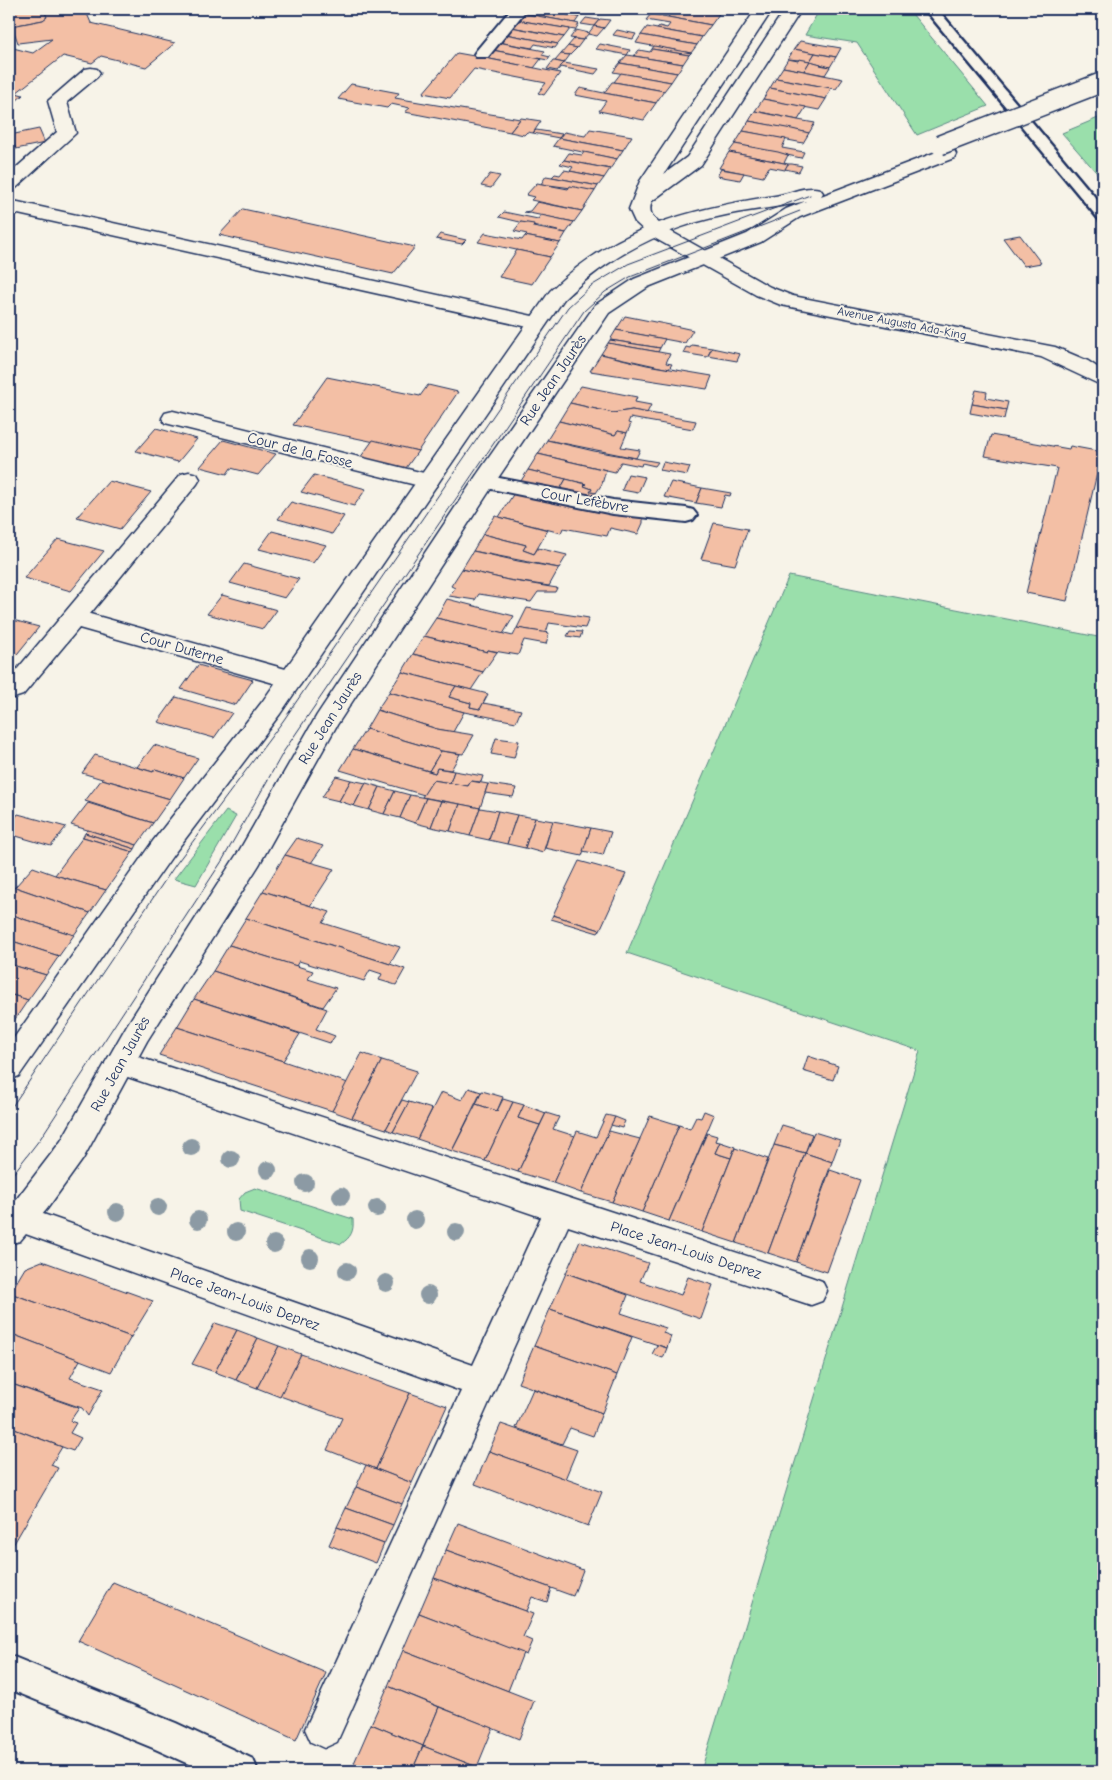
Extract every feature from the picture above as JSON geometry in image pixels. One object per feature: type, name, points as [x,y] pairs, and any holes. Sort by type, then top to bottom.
[{"type":"street","points":[[704,257],[656,231],[640,214],[640,201],[656,171],[764,9]]},
{"type":"street","points":[[640,201],[694,160],[793,9]]},
{"type":"street","points":[[9,184],[67,132],[57,100],[91,73]]},
{"type":"street","points":[[9,1068],[163,848],[291,679],[557,295],[579,274],[611,254],[656,231],[714,212],[805,203],[943,149],[1103,82]]},
{"type":"street","points":[[943,149],[1103,95]]},
{"type":"street","name":"Rue Jean Jaurès","points":[[13,1222],[72,1150],[152,1008],[249,858],[326,721],[484,481],[602,310],[641,283],[760,236],[805,203]]},
{"type":"street","points":[[9,206],[537,323]]},
{"type":"street","name":"Avenue Augusta Ada-King","points":[[704,257],[763,292],[788,301],[1033,349],[1080,366],[1103,380]]},
{"type":"street","name":"Cour de la Fosse","points":[[173,418],[428,482]]},
{"type":"street","points":[[14,689],[189,479]]},
{"type":"street","name":"Cour Duterne","points":[[74,618],[291,679]]},
{"type":"street","name":"Place Jean-Louis Deprez","points":[[120,1063],[560,1210],[811,1291]]},
{"type":"street","points":[[324,1729],[560,1210]]},
{"type":"street","name":"Place Jean-Louis Deprez","points":[[13,1222],[481,1383]]},
{"type":"lane","points":[[482,54],[518,9]]},
{"type":"lane","name":"Cour Lefèbvre","points":[[484,481],[613,507],[686,515]]},
{"type":"lane","points":[[9,1672],[164,1735],[242,1771]]},
{"type":"green space","points":[[820,9],[908,9],[988,106],[917,135],[857,43],[805,35]]},
{"type":"green space","points":[[1103,116],[1103,180],[1062,133]]},
{"type":"green space","points":[[789,576],[1103,638],[1103,1771],[701,1771],[920,1051],[627,953]]},
{"type":"green space","points":[[226,811],[236,816],[196,885],[174,879]]},
{"type":"green space","points":[[255,1188],[353,1219],[351,1234],[341,1244],[240,1211],[239,1199],[245,1192]]},
{"type":"building","points":[[9,9],[44,9],[47,17],[43,20],[12,26]]},
{"type":"building","points":[[44,9],[85,9],[91,23],[175,43],[146,67],[101,56],[92,63],[63,56],[16,93],[23,95],[9,107],[9,47],[33,53],[52,39],[18,43],[12,26],[43,20],[47,17]]},
{"type":"building","points":[[526,9],[537,9],[579,17],[575,23],[522,13]]},
{"type":"building","points":[[537,9],[576,9],[585,10],[579,17]]},
{"type":"building","points":[[659,9],[691,9],[719,14],[711,25],[668,17],[672,11]]},
{"type":"building","points":[[691,9],[722,9],[719,14]]},
{"type":"building","points":[[522,13],[579,24],[575,30],[517,20]]},
{"type":"building","points":[[651,14],[711,25],[702,37],[657,29],[659,26],[667,28],[670,24],[646,20]]},
{"type":"building","points":[[586,18],[599,20],[594,26],[581,24]]},
{"type":"building","points":[[600,19],[610,20],[604,28],[594,26]]},
{"type":"building","points":[[517,20],[570,29],[564,37],[511,27]]},
{"type":"building","points":[[594,26],[604,28],[597,36],[588,34]]},
{"type":"building","points":[[511,27],[564,37],[558,44],[505,34]]},
{"type":"building","points":[[647,27],[702,37],[697,45],[641,35]]},
{"type":"building","points":[[576,30],[589,33],[583,40],[570,38]]},
{"type":"building","points":[[617,30],[636,34],[633,39],[613,35]]},
{"type":"building","points":[[505,34],[558,44],[555,48],[535,44],[532,48],[498,42]]},
{"type":"building","points":[[641,35],[697,45],[691,53],[636,43]]},
{"type":"building","points":[[574,39],[583,40],[577,48],[568,46]]},
{"type":"building","points":[[800,41],[841,48],[836,57],[794,49]]},
{"type":"building","points":[[498,42],[545,51],[542,55],[550,57],[548,60],[492,50]]},
{"type":"building","points":[[600,44],[630,50],[627,55],[596,49]]},
{"type":"building","points":[[568,46],[577,48],[570,55],[561,54]]},
{"type":"building","points":[[654,46],[691,53],[689,55],[652,49]]},
{"type":"building","points":[[652,49],[689,55],[683,64],[634,56],[639,50],[650,52]]},
{"type":"building","points":[[794,49],[815,53],[810,61],[788,59]]},
{"type":"building","points":[[492,50],[541,59],[534,68],[485,58]]},
{"type":"building","points":[[457,53],[560,73],[544,95],[538,93],[546,83],[474,69],[450,98],[423,93]]},
{"type":"building","points":[[815,53],[836,57],[830,67],[810,61]]},
{"type":"building","points":[[561,54],[570,55],[564,63],[555,61]]},
{"type":"building","points":[[627,55],[683,64],[677,73],[620,63]]},
{"type":"building","points":[[788,59],[810,61],[804,71],[783,67]]},
{"type":"building","points":[[553,61],[564,63],[557,71],[547,69]]},
{"type":"building","points":[[810,61],[830,67],[825,75],[804,71]]},
{"type":"building","points":[[564,63],[599,69],[595,74],[560,67]]},
{"type":"building","points":[[620,63],[677,73],[671,82],[613,72]]},
{"type":"building","points":[[783,67],[843,79],[836,89],[776,78]]},
{"type":"building","points":[[621,73],[671,82],[664,91],[614,82]]},
{"type":"building","points":[[776,78],[831,88],[826,99],[770,88]]},
{"type":"building","points":[[612,82],[664,91],[656,103],[604,93]]},
{"type":"building","points":[[351,84],[399,93],[395,98],[520,119],[510,132],[405,112],[410,108],[391,104],[387,108],[338,99]]},
{"type":"building","points":[[580,88],[656,103],[644,120],[599,111],[606,101],[575,95]]},
{"type":"building","points":[[770,88],[826,99],[819,110],[763,99]]},
{"type":"building","points":[[763,99],[806,107],[798,120],[755,111]]},
{"type":"building","points":[[755,111],[815,123],[809,133],[749,121]]},
{"type":"building","points":[[521,118],[541,121],[533,133],[527,132],[524,135],[510,132]]},
{"type":"building","points":[[749,121],[809,133],[803,143],[743,131]]},
{"type":"building","points":[[39,129],[45,143],[16,149],[10,135]]},
{"type":"building","points":[[590,129],[632,136],[623,150],[559,138],[564,132],[585,136]]},
{"type":"building","points":[[536,130],[562,134],[559,138],[533,133]]},
{"type":"building","points":[[743,131],[786,139],[782,148],[804,152],[801,158],[735,144]]},
{"type":"building","points":[[559,138],[623,150],[617,159],[553,146]]},
{"type":"building","points":[[735,144],[788,155],[784,163],[729,152]]},
{"type":"building","points":[[584,152],[617,159],[610,169],[564,160],[569,153],[582,155]]},
{"type":"building","points":[[729,152],[788,164],[785,170],[769,167],[763,177],[719,168]]},
{"type":"building","points":[[564,160],[610,169],[604,178],[570,171],[573,167],[560,164]]},
{"type":"building","points":[[788,164],[802,166],[799,172],[785,169]]},
{"type":"building","points":[[721,169],[744,173],[740,180],[717,176]]},
{"type":"building","points":[[564,170],[604,178],[598,186],[552,177],[555,174],[560,175]]},
{"type":"building","points":[[490,174],[500,176],[491,188],[481,186]]},
{"type":"building","points":[[546,176],[598,186],[595,191],[541,184]]},
{"type":"building","points":[[537,183],[568,189],[570,186],[595,191],[582,211],[531,200],[534,197],[526,195]]},
{"type":"building","points":[[537,202],[582,211],[574,222],[524,212],[530,211]]},
{"type":"building","points":[[243,209],[415,247],[393,274],[219,235]]},
{"type":"building","points":[[504,212],[538,219],[541,215],[574,222],[566,233],[499,217]]},
{"type":"building","points":[[521,222],[534,224],[533,227],[566,233],[560,243],[525,236],[527,234],[514,231]]},
{"type":"building","points":[[485,233],[522,240],[525,236],[560,243],[550,257],[478,242]]},
{"type":"building","points":[[440,234],[466,240],[462,244],[436,239]]},
{"type":"building","points":[[1020,235],[1041,263],[1024,266],[1003,238]]},
{"type":"building","points":[[517,250],[550,257],[532,284],[499,277]]},
{"type":"building","points":[[625,316],[693,330],[685,343],[616,330]]},
{"type":"building","points":[[616,330],[665,339],[660,348],[610,340]]},
{"type":"building","points":[[610,340],[660,348],[658,352],[608,343]]},
{"type":"building","points":[[608,343],[670,354],[666,363],[672,364],[669,369],[601,354]]},
{"type":"building","points":[[692,345],[712,348],[707,357],[683,353],[686,347],[690,348]]},
{"type":"building","points":[[712,348],[740,354],[737,361],[708,356]]},
{"type":"building","points":[[601,354],[647,365],[712,376],[707,389],[590,371]]},
{"type":"building","points":[[327,377],[420,396],[428,385],[458,392],[418,451],[293,425]]},
{"type":"building","points":[[581,386],[637,397],[635,402],[651,405],[647,413],[632,410],[613,413],[570,403]]},
{"type":"building","points":[[976,390],[987,392],[986,398],[1008,402],[1006,410],[972,404]]},
{"type":"building","points":[[570,403],[613,413],[632,410],[696,421],[693,429],[630,418],[628,423],[631,424],[627,433],[618,431],[615,435],[559,421]]},
{"type":"building","points":[[972,404],[1006,410],[1004,419],[970,413]]},
{"type":"building","points":[[559,421],[615,435],[618,431],[627,433],[621,447],[640,450],[636,458],[547,440]]},
{"type":"building","points":[[156,428],[197,439],[178,462],[136,451]]},
{"type":"building","points":[[991,435],[1069,449],[1070,446],[1102,452],[1067,601],[1026,593],[1057,468],[985,456]]},
{"type":"building","points":[[223,440],[276,454],[258,475],[231,468],[227,474],[200,467]]},
{"type":"building","points":[[373,440],[418,451],[406,468],[360,458]]},
{"type":"building","points":[[547,440],[594,451],[658,462],[655,466],[642,463],[641,466],[621,462],[615,472],[538,454]]},
{"type":"building","points":[[538,454],[606,470],[602,484],[596,493],[590,492],[592,489],[584,486],[586,484],[528,470]]},
{"type":"building","points":[[663,462],[690,467],[687,475],[660,470]]},
{"type":"building","points":[[528,470],[566,479],[558,493],[519,484]]},
{"type":"building","points":[[628,474],[645,477],[638,493],[622,490]]},
{"type":"building","points":[[314,475],[366,489],[354,506],[301,492]]},
{"type":"building","points":[[566,479],[586,484],[584,486],[592,489],[590,492],[596,493],[594,498],[558,493]]},
{"type":"building","points":[[109,481],[151,492],[120,529],[77,517]]},
{"type":"building","points":[[671,482],[702,488],[696,503],[664,497]]},
{"type":"building","points":[[702,488],[731,493],[730,496],[725,495],[721,507],[696,503]]},
{"type":"building","points":[[514,493],[607,513],[608,510],[643,513],[643,523],[638,534],[610,528],[607,536],[563,528],[561,533],[499,517]]},
{"type":"building","points":[[291,502],[344,516],[332,534],[278,519]]},
{"type":"building","points":[[495,516],[548,530],[534,554],[523,550],[526,545],[483,534]]},
{"type":"building","points":[[714,523],[748,529],[735,565],[701,559]]},
{"type":"building","points":[[272,531],[326,545],[313,563],[259,549]]},
{"type":"building","points":[[483,534],[526,545],[523,550],[534,554],[538,548],[567,555],[559,568],[473,551]]},
{"type":"building","points":[[58,539],[104,551],[71,591],[24,578]]},
{"type":"building","points":[[473,551],[559,568],[549,586],[508,580],[462,569]]},
{"type":"building","points":[[244,564],[299,579],[285,598],[230,583]]},
{"type":"building","points":[[462,569],[508,580],[557,588],[555,592],[538,592],[531,602],[479,594],[475,600],[449,596],[455,588],[451,586]]},
{"type":"building","points":[[222,595],[277,610],[263,629],[207,614]]},
{"type":"building","points":[[447,599],[514,616],[503,634],[436,618]]},
{"type":"building","points":[[527,608],[589,618],[585,628],[549,623],[546,633],[517,628]]},
{"type":"building","points":[[436,618],[513,636],[517,628],[549,633],[546,644],[524,640],[518,655],[488,650],[487,652],[424,636]]},
{"type":"building","points":[[9,619],[39,627],[9,664]]},
{"type":"building","points":[[570,631],[582,632],[580,638],[567,636]]},
{"type":"building","points":[[424,636],[487,652],[488,650],[497,652],[483,672],[413,654]]},
{"type":"building","points":[[413,654],[483,672],[471,690],[402,672]]},
{"type":"building","points":[[198,665],[253,680],[236,705],[181,689]]},
{"type":"building","points":[[402,672],[456,686],[449,697],[471,703],[470,707],[480,709],[483,703],[521,710],[516,722],[464,712],[389,692]]},
{"type":"building","points":[[456,686],[488,694],[480,709],[470,707],[471,703],[449,697]]},
{"type":"building","points":[[389,692],[464,712],[453,732],[437,729],[377,710]]},
{"type":"building","points":[[176,697],[232,713],[214,738],[158,722]]},
{"type":"building","points":[[377,710],[437,729],[474,735],[463,754],[441,751],[366,729]]},
{"type":"building","points":[[366,729],[441,751],[429,771],[353,749]]},
{"type":"building","points":[[496,738],[519,741],[514,758],[491,754]]},
{"type":"building","points":[[154,745],[198,758],[184,778],[155,769],[153,772],[137,767]]},
{"type":"building","points":[[353,749],[435,773],[437,768],[454,771],[450,783],[433,780],[424,795],[340,770]]},
{"type":"building","points":[[441,751],[460,754],[451,770],[437,768],[435,773],[429,771]]},
{"type":"building","points":[[95,755],[153,772],[155,769],[184,778],[170,799],[82,773]]},
{"type":"building","points":[[454,771],[483,776],[481,782],[471,781],[468,786],[450,783]]},
{"type":"building","points":[[336,776],[351,780],[339,801],[322,797]]},
{"type":"building","points":[[102,779],[170,799],[153,823],[85,801]]},
{"type":"building","points":[[351,780],[366,783],[354,806],[339,801]]},
{"type":"building","points":[[433,780],[468,786],[471,781],[488,784],[480,808],[422,797]]},
{"type":"building","points":[[366,783],[380,787],[369,810],[354,806]]},
{"type":"building","points":[[488,784],[516,788],[513,797],[485,793]]},
{"type":"building","points":[[380,787],[395,791],[384,814],[369,810]]},
{"type":"building","points":[[395,791],[410,795],[400,818],[384,814]]},
{"type":"building","points":[[410,795],[426,798],[415,823],[400,818]]},
{"type":"building","points":[[426,798],[441,801],[431,827],[415,823]]},
{"type":"building","points":[[441,801],[460,804],[450,831],[431,827]]},
{"type":"building","points":[[88,803],[153,823],[137,845],[71,825]]},
{"type":"building","points":[[460,804],[480,808],[470,836],[450,831]]},
{"type":"building","points":[[480,808],[498,811],[489,840],[470,836]]},
{"type":"building","points":[[498,811],[517,815],[507,844],[489,840]]},
{"type":"building","points":[[18,814],[66,827],[51,846],[9,834],[9,826]]},
{"type":"building","points":[[517,815],[535,818],[525,848],[507,844]]},
{"type":"building","points":[[535,818],[553,821],[543,853],[525,848]]},
{"type":"building","points":[[553,821],[591,828],[582,856],[545,848]]},
{"type":"building","points":[[591,828],[611,832],[603,855],[583,851]]},
{"type":"building","points":[[88,830],[137,845],[135,849],[85,833]]},
{"type":"building","points":[[85,833],[135,849],[133,852],[83,837]]},
{"type":"building","points":[[83,837],[133,852],[106,890],[55,875]]},
{"type":"building","points":[[297,838],[323,846],[311,863],[285,855]]},
{"type":"building","points":[[285,855],[334,869],[310,906],[263,891]]},
{"type":"building","points":[[579,861],[626,874],[600,930],[553,915]]},
{"type":"building","points":[[33,867],[106,890],[90,913],[15,887]]},
{"type":"building","points":[[15,887],[90,913],[74,935],[23,919],[9,913],[9,892]]},
{"type":"building","points":[[263,891],[330,912],[323,923],[400,947],[390,964],[246,918]]},
{"type":"building","points":[[9,913],[74,935],[59,956],[9,940]]},
{"type":"building","points":[[553,915],[600,930],[598,933],[551,919]]},
{"type":"building","points":[[246,918],[405,969],[396,985],[379,980],[382,974],[370,970],[364,981],[299,961],[296,966],[229,945]]},
{"type":"building","points":[[9,940],[59,956],[46,975],[9,964]]},
{"type":"building","points":[[229,945],[313,971],[308,979],[336,988],[323,1007],[213,971]]},
{"type":"building","points":[[9,964],[46,975],[28,1000],[9,994]]},
{"type":"building","points":[[213,971],[327,1009],[316,1029],[335,1036],[330,1043],[194,999]]},
{"type":"building","points":[[9,994],[28,1000],[9,1028]]},
{"type":"building","points":[[194,999],[300,1034],[283,1061],[177,1027]]},
{"type":"building","points":[[177,1027],[348,1083],[332,1111],[159,1055]]},
{"type":"building","points":[[362,1053],[382,1060],[352,1118],[332,1111]]},
{"type":"building","points":[[808,1056],[838,1066],[833,1080],[803,1071]]},
{"type":"building","points":[[382,1060],[417,1071],[386,1129],[352,1118]]},
{"type":"building","points":[[469,1088],[481,1092],[452,1151],[417,1139],[441,1092],[462,1100]]},
{"type":"building","points":[[482,1091],[503,1097],[497,1111],[476,1104]]},
{"type":"building","points":[[503,1099],[513,1102],[485,1161],[452,1151],[476,1104],[497,1111]]},
{"type":"building","points":[[402,1100],[409,1102],[393,1132],[386,1129]]},
{"type":"building","points":[[409,1102],[432,1109],[417,1139],[393,1132]]},
{"type":"building","points":[[513,1102],[524,1105],[518,1118],[540,1125],[518,1172],[485,1161]]},
{"type":"building","points":[[524,1105],[546,1113],[540,1125],[518,1118]]},
{"type":"building","points":[[704,1111],[714,1115],[669,1221],[642,1212],[679,1125],[690,1129],[696,1117],[701,1118]]},
{"type":"building","points":[[546,1113],[559,1117],[553,1129],[575,1136],[553,1183],[518,1172]]},
{"type":"building","points":[[606,1115],[615,1117],[581,1193],[553,1183],[577,1131],[596,1137]]},
{"type":"building","points":[[650,1116],[679,1125],[642,1212],[612,1202]]},
{"type":"building","points":[[615,1117],[625,1121],[622,1128],[611,1125]]},
{"type":"building","points":[[782,1125],[812,1134],[805,1153],[774,1145]]},
{"type":"building","points":[[609,1131],[640,1139],[612,1202],[581,1193]]},
{"type":"building","points":[[814,1132],[840,1140],[832,1162],[805,1153]]},
{"type":"building","points":[[707,1133],[717,1136],[715,1141],[720,1142],[715,1153],[731,1158],[702,1232],[669,1221]]},
{"type":"building","points":[[720,1142],[735,1147],[731,1158],[715,1153]]},
{"type":"building","points":[[774,1145],[805,1153],[768,1253],[736,1243]]},
{"type":"building","points":[[735,1148],[768,1159],[736,1243],[702,1232]]},
{"type":"building","points":[[805,1153],[832,1162],[796,1262],[768,1253]]},
{"type":"building","points":[[830,1170],[860,1180],[827,1272],[796,1262]]},
{"type":"building","points":[[580,1241],[648,1263],[640,1281],[681,1295],[688,1277],[713,1285],[701,1319],[566,1273]]},
{"type":"building","points":[[42,1261],[153,1301],[131,1337],[10,1293],[25,1268]]},
{"type":"building","points":[[566,1273],[628,1295],[621,1313],[666,1328],[663,1333],[671,1336],[667,1348],[550,1309]]},
{"type":"building","points":[[10,1293],[131,1337],[111,1372],[9,1333]]},
{"type":"building","points":[[550,1309],[632,1337],[617,1375],[534,1346]]},
{"type":"building","points":[[215,1323],[237,1330],[215,1372],[192,1364]]},
{"type":"building","points":[[237,1330],[258,1338],[236,1380],[215,1372]]},
{"type":"building","points":[[9,1333],[80,1360],[70,1378],[103,1389],[88,1416],[82,1408],[9,1383]]},
{"type":"building","points":[[258,1338],[279,1346],[257,1388],[236,1380]]},
{"type":"building","points":[[657,1345],[667,1348],[663,1358],[652,1354]]},
{"type":"building","points":[[279,1346],[301,1354],[280,1397],[257,1388]]},
{"type":"building","points":[[534,1346],[617,1375],[602,1413],[518,1383]]},
{"type":"building","points":[[301,1354],[410,1393],[376,1469],[327,1450],[342,1418],[280,1396]]},
{"type":"building","points":[[9,1383],[79,1408],[70,1421],[76,1423],[70,1433],[81,1438],[73,1451],[9,1427]]},
{"type":"building","points":[[533,1389],[602,1413],[593,1436],[570,1428],[562,1444],[516,1428]]},
{"type":"building","points":[[410,1393],[447,1406],[412,1483],[376,1469]]},
{"type":"building","points":[[501,1424],[577,1450],[565,1479],[489,1451]]},
{"type":"building","points":[[9,1427],[62,1447],[51,1465],[58,1468],[9,1552]]},
{"type":"building","points":[[489,1451],[602,1492],[588,1526],[475,1484]]},
{"type":"building","points":[[366,1465],[412,1483],[402,1504],[356,1487]]},
{"type":"building","points":[[356,1487],[402,1504],[393,1525],[346,1508]]},
{"type":"building","points":[[346,1508],[393,1525],[384,1544],[337,1527]]},
{"type":"building","points":[[458,1523],[583,1570],[573,1596],[446,1550]]},
{"type":"building","points":[[337,1527],[384,1544],[376,1563],[329,1545]]},
{"type":"building","points":[[446,1550],[551,1588],[547,1602],[532,1597],[526,1611],[434,1578]]},
{"type":"building","points":[[434,1578],[533,1614],[523,1637],[532,1641],[526,1655],[419,1613]]},
{"type":"building","points":[[113,1582],[326,1673],[296,1740],[78,1641]]},
{"type":"building","points":[[419,1613],[523,1653],[508,1691],[403,1650]]},
{"type":"building","points":[[403,1650],[534,1701],[519,1739],[388,1686]]},
{"type":"building","points":[[388,1686],[439,1707],[423,1746],[371,1724]]},
{"type":"building","points":[[439,1707],[493,1728],[477,1767],[423,1746]]},
{"type":"building","points":[[371,1724],[423,1746],[412,1771],[375,1771],[354,1763]]},
{"type":"building","points":[[423,1746],[477,1767],[475,1771],[412,1771]]},
{"type":"tram line","points":[[9,1111],[176,864],[283,721],[568,307],[591,286],[628,264],[810,195]]},
{"type":"tram line","points":[[9,1179],[40,1139],[222,861],[284,751],[584,311],[605,292],[630,277],[800,211]]},
{"type":"railway","points":[[923,9],[1103,226]]},
{"type":"railway","points":[[939,9],[1103,205]]}]
